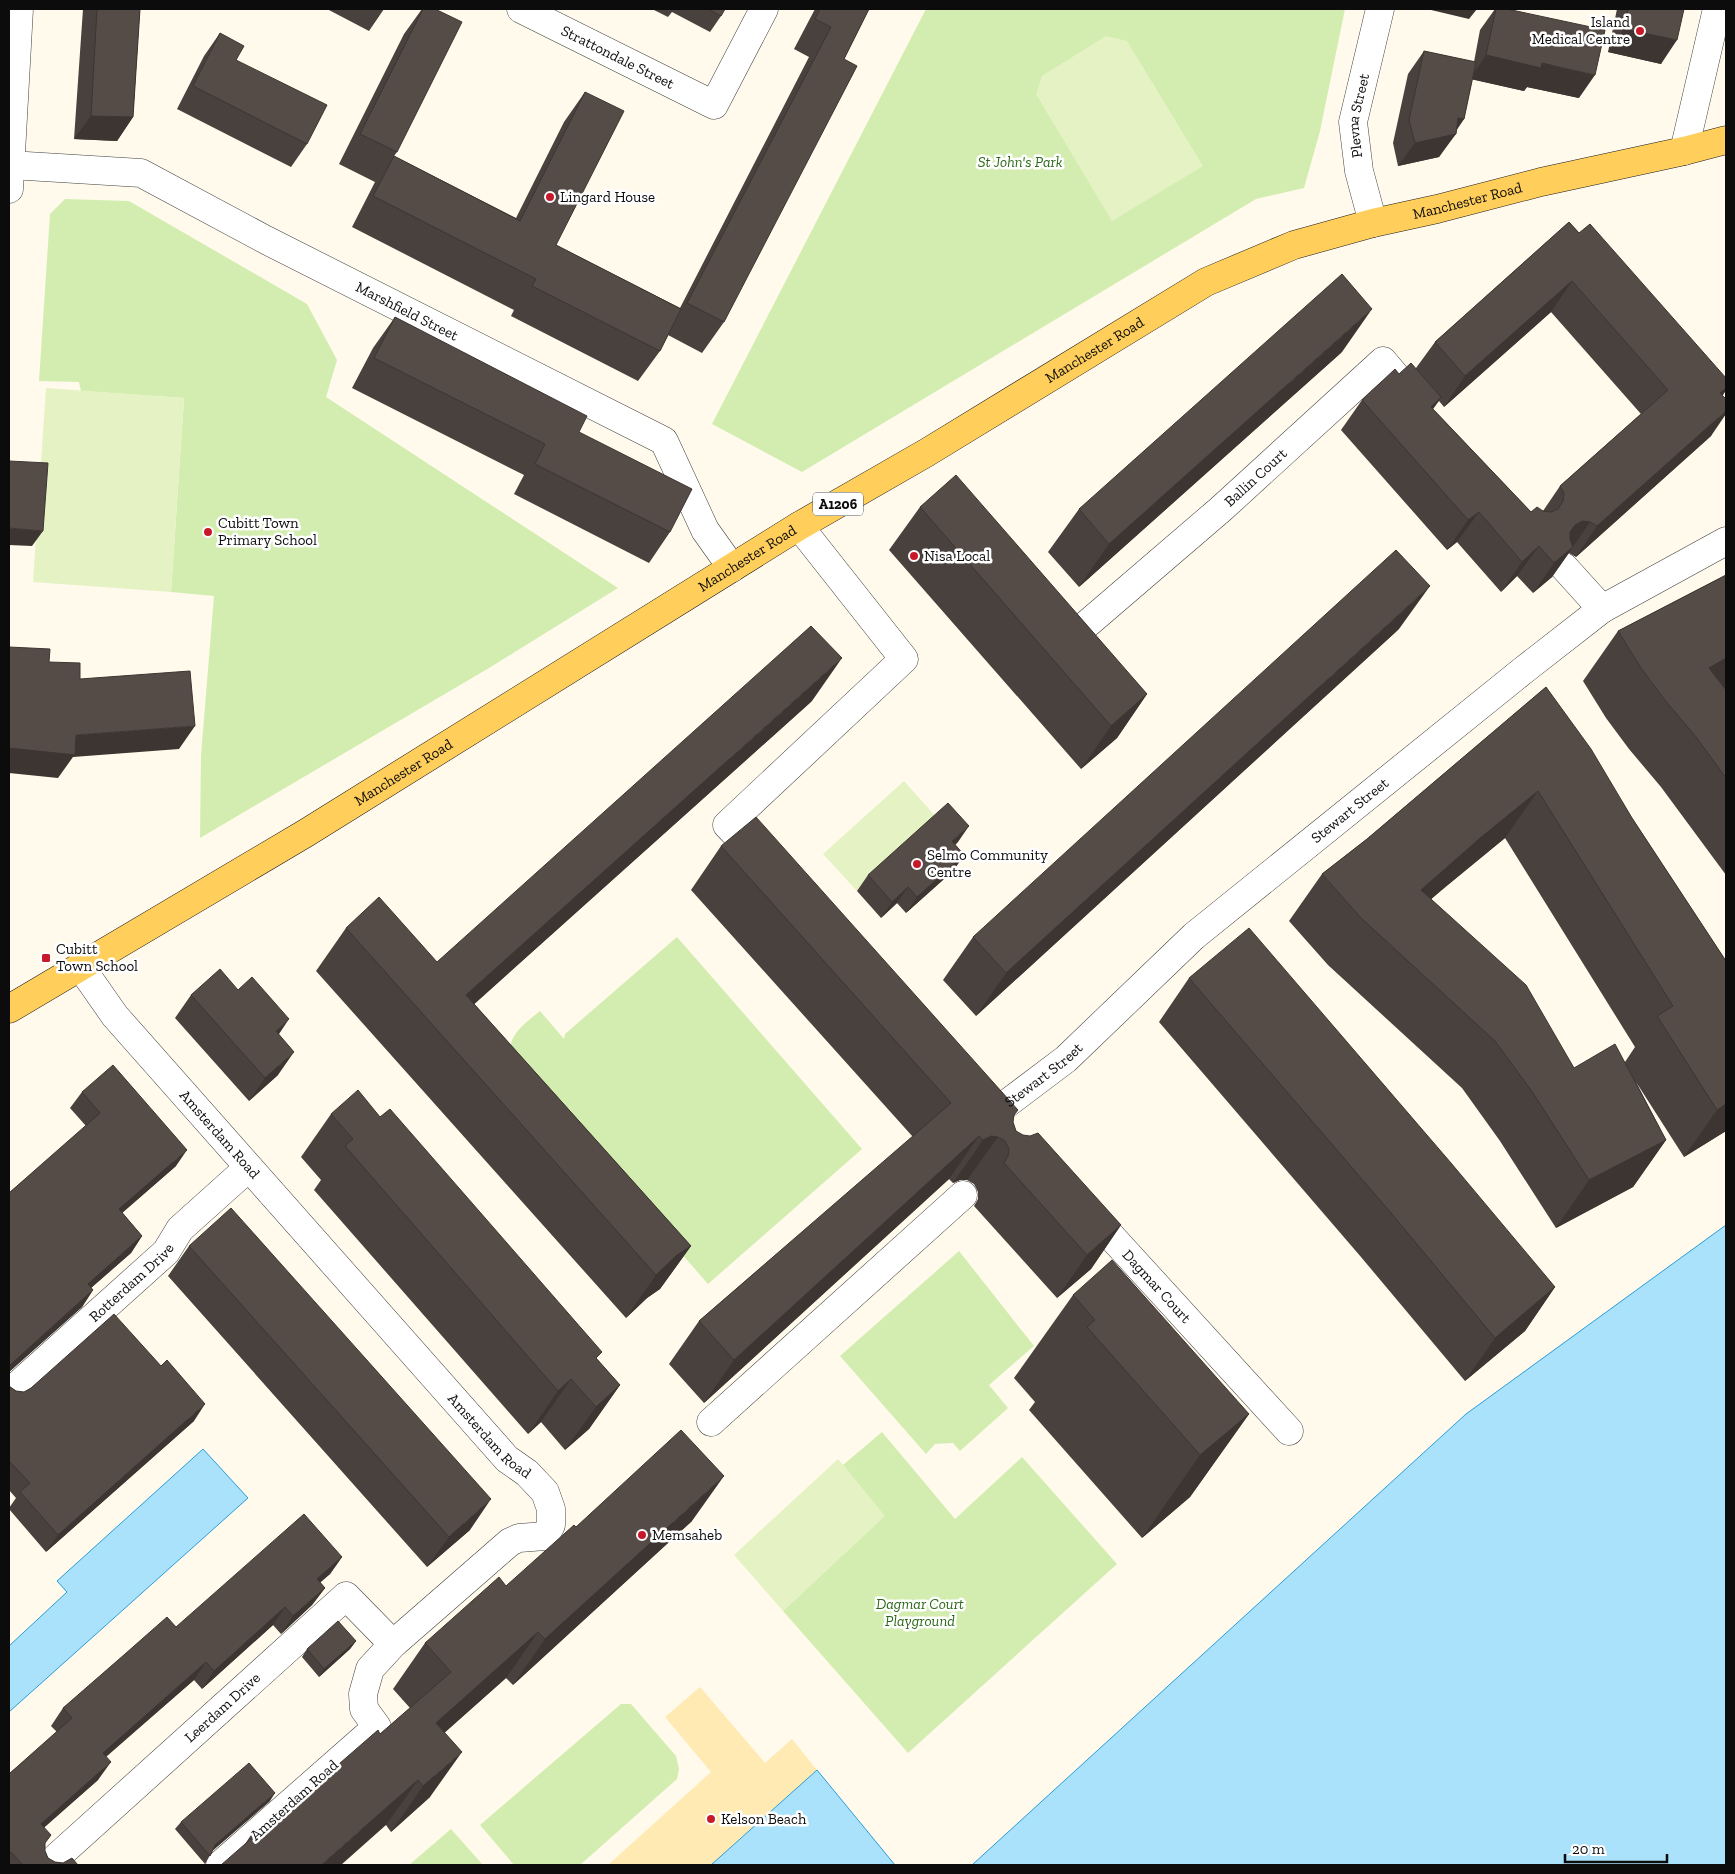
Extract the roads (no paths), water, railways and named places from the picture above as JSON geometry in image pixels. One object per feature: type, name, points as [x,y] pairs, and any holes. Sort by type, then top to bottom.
[{"type":"main road","name":"Manchester Road","points":[[9,1009],[306,833],[799,526],[926,453],[1206,282],[1294,245],[1373,222],[1437,209],[1541,182],[1726,140]]},
{"type":"street","points":[[9,177],[19,9]]},
{"type":"street","name":"Strattondale Street","points":[[521,9],[714,105],[764,9]]},
{"type":"street","name":"Plevna Street","points":[[1373,222],[1359,171],[1353,122],[1380,9]]},
{"type":"street","points":[[1684,151],[1717,9]]},
{"type":"street","name":"Marshfield Street","points":[[9,177],[141,173],[266,240],[664,442],[705,530],[732,568]]},
{"type":"street","name":"Ballin Court","points":[[1048,605],[1073,636],[1228,503],[1383,361],[1433,419]]},
{"type":"street","points":[[780,881],[727,825],[904,659],[799,526]]},
{"type":"street","name":"Stewart Street","points":[[978,1092],[1006,1121],[1066,1059],[1194,936],[1525,669],[1602,609],[1726,541]]},
{"type":"street","points":[[1564,567],[1602,609]]},
{"type":"street","name":"Amsterdam Road","points":[[80,966],[115,1016],[248,1168],[506,1459],[527,1473],[545,1492],[551,1509],[551,1525],[545,1536],[519,1538],[510,1542],[393,1644],[370,1669],[363,1694],[364,1710],[377,1727],[220,1865]]},
{"type":"street","name":"Rotterdam Drive","points":[[9,1393],[166,1252],[180,1228],[248,1168]]},
{"type":"street","name":"Dagmar Court","points":[[1073,1193],[1289,1431]]},
{"type":"street","points":[[711,1422],[963,1195]]},
{"type":"street","name":"Leerdam Drive","points":[[48,1865],[346,1596],[393,1644]]},
{"type":"water","points":[[1726,1225],[1726,1865],[972,1865],[1466,1414]]},
{"type":"water","points":[[203,1449],[248,1498],[9,1712],[9,1646],[67,1592],[57,1581]]},
{"type":"water","points":[[817,1770],[895,1865],[711,1865]]},
{"type":"place","name":"Island Medical Centre","points":[[1640,31]]},
{"type":"place","name":"Lingard House","points":[[550,197]]},
{"type":"place","name":"Cubitt Town Primary School","points":[[208,532]]},
{"type":"place","name":"Nisa Local","points":[[914,556]]},
{"type":"place","name":"Selmo Community Centre","points":[[917,864]]},
{"type":"place","name":"Cubitt Town School","points":[[46,958]]},
{"type":"place","name":"Memsaheb","points":[[642,1535]]},
{"type":"place","name":"Kelson Beach","points":[[711,1819]]},
{"type":"park label","name":"St John's Park","points":[[1020,162]]},
{"type":"park label","name":"Dagmar Court Playground","points":[[920,1612]]}]
